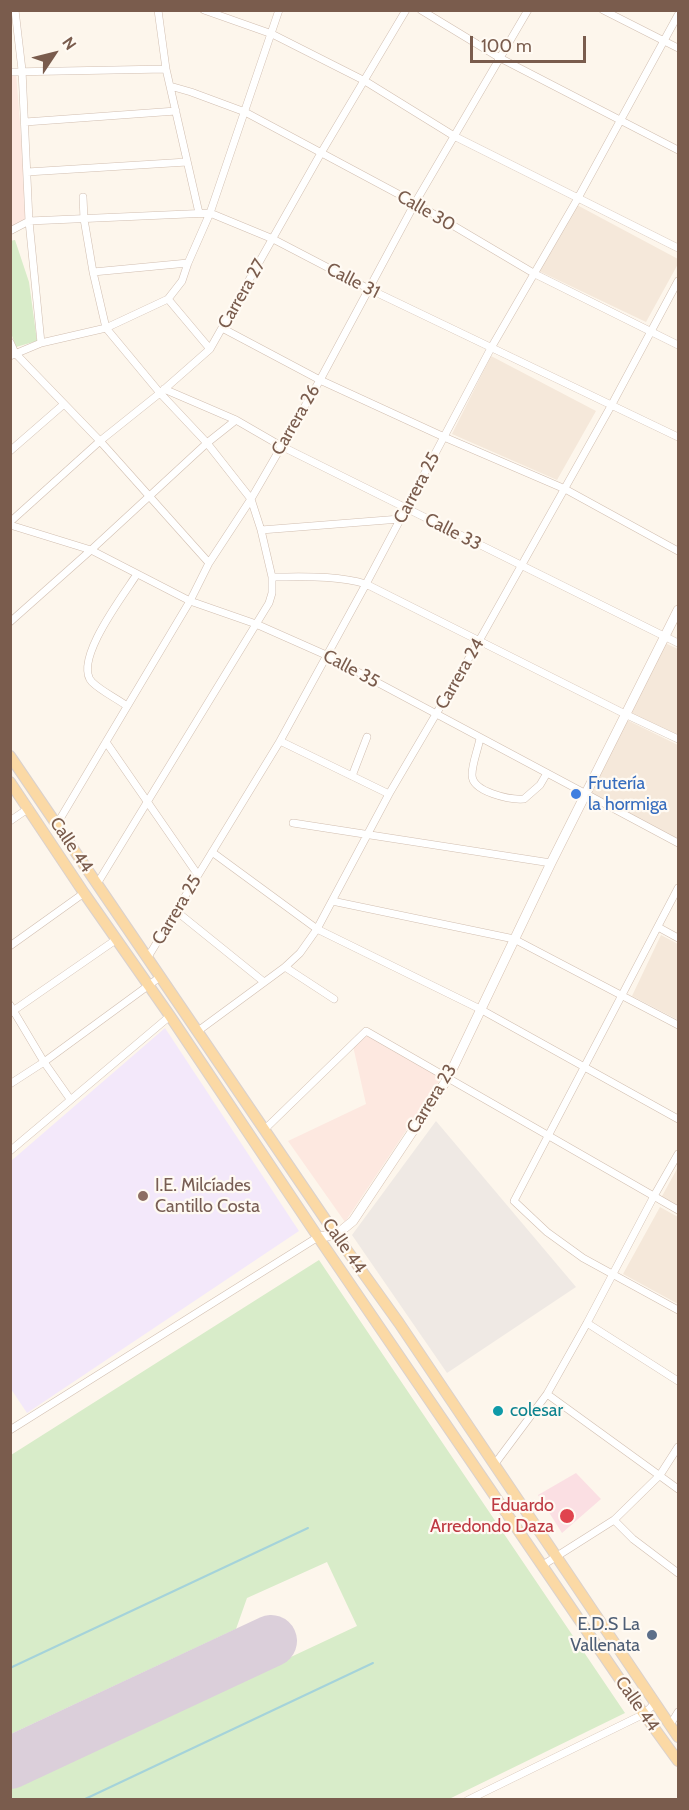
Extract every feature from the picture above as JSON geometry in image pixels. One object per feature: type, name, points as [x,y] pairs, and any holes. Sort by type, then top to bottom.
[{"type":"main road","name":"Calle 44","points":[[10,756],[336,1235],[399,1323],[678,1737]]},
{"type":"main road","name":"Calle 44","points":[[10,782],[318,1237],[678,1761]]},
{"type":"street","points":[[15,10],[22,70],[29,221],[41,343]]},
{"type":"street","points":[[158,10],[166,69],[199,213]]},
{"type":"street","points":[[204,10],[272,34],[365,81],[454,136],[678,248]]},
{"type":"street","points":[[13,355],[41,343],[106,328],[168,299],[182,281],[210,213],[279,10]]},
{"type":"street","name":"Carrera 27","points":[[10,524],[100,441],[210,349],[321,153],[406,10]]},
{"type":"street","points":[[421,10],[501,58],[678,150]]},
{"type":"street","name":"Carrera 26","points":[[57,824],[190,601],[209,563],[251,499],[320,380],[415,203],[528,10]]},
{"type":"street","points":[[603,10],[678,48]]},
{"type":"street","name":"Carrera 25","points":[[148,957],[280,741],[491,348],[578,198],[678,15]]},
{"type":"street","points":[[10,72],[166,69]]},
{"type":"street","name":"Calle 30","points":[[170,86],[245,112],[415,203],[535,274],[678,345]]},
{"type":"street","points":[[25,122],[176,111]]},
{"type":"street","points":[[27,172],[187,162]]},
{"type":"street","points":[[83,197],[84,219],[93,272],[106,328]]},
{"type":"street","name":"Calle 31","points":[[10,231],[29,221],[210,213],[273,239],[369,289],[678,437]]},
{"type":"street","points":[[93,272],[188,263]]},
{"type":"street","name":"Carrera 24","points":[[198,1031],[285,967],[300,953],[317,929],[389,794],[565,489],[678,281]]},
{"type":"street","points":[[168,299],[210,349]]},
{"type":"street","name":"Calle 33","points":[[106,328],[162,391],[236,420],[281,446],[678,643]]},
{"type":"street","points":[[222,328],[320,380],[565,489],[678,551]]},
{"type":"street","points":[[10,342],[13,355],[100,441],[209,563]]},
{"type":"street","points":[[97,884],[269,603],[272,593],[272,577],[251,499],[162,391]]},
{"type":"street","points":[[10,451],[64,404]]},
{"type":"street","points":[[10,622],[92,550],[207,443],[236,420]]},
{"type":"street","points":[[261,530],[400,519]]},
{"type":"street","name":"Calle 35","points":[[10,524],[92,550],[190,601],[256,624],[326,655],[678,843]]},
{"type":"street","points":[[127,706],[92,682],[87,669],[94,643],[137,574]]},
{"type":"street","points":[[272,577],[350,579],[366,584],[678,739]]},
{"type":"street","name":"Carrera 23","points":[[336,1235],[353,1221],[448,1078],[551,863],[678,610]]},
{"type":"street","points":[[352,776],[367,737]]},
{"type":"street","points":[[480,738],[472,776],[474,783],[481,789],[503,797],[524,798],[540,785],[547,773]]},
{"type":"street","points":[[280,741],[389,794]]},
{"type":"street","points":[[106,742],[198,875]]},
{"type":"street","points":[[10,821],[29,808]]},
{"type":"street","points":[[293,823],[551,863]]},
{"type":"street","points":[[212,852],[317,929],[480,1009],[678,1119]]},
{"type":"street","points":[[678,888],[514,1201],[547,1232],[583,1258],[678,1310]]},
{"type":"street","points":[[10,945],[84,894]]},
{"type":"street","points":[[332,901],[514,939],[678,1025]]},
{"type":"street","points":[[176,911],[264,982]]},
{"type":"street","points":[[658,927],[678,938]]},
{"type":"street","points":[[70,1099],[12,1010],[117,939]]},
{"type":"street","points":[[285,967],[334,999]]},
{"type":"street","points":[[10,1084],[44,1062],[160,977]]},
{"type":"street","points":[[10,1150],[170,1016]]},
{"type":"street","points":[[265,1129],[366,1031],[678,1210]]},
{"type":"street","points":[[494,1465],[547,1394],[678,1154]]},
{"type":"street","points":[[10,1430],[318,1237],[336,1235]]},
{"type":"street","points":[[587,1323],[678,1381]]},
{"type":"street","points":[[547,1394],[678,1488]]},
{"type":"street","points":[[543,1565],[614,1520],[660,1475],[678,1447]]},
{"type":"street","points":[[614,1520],[633,1539],[678,1573]]},
{"type":"street","points":[[468,1800],[644,1714],[655,1703]]},
{"type":"street","points":[[670,1725],[678,1712]]},
{"type":"shaded area","points":[[10,73],[16,73],[28,223],[11,227]]},
{"type":"shaded area","points":[[577,205],[678,259],[678,264],[646,322],[539,271]]},
{"type":"shaded area","points":[[491,356],[596,411],[557,480],[452,434]]},
{"type":"shaded area","points":[[665,643],[678,649],[678,737],[629,713]]},
{"type":"shaded area","points":[[627,720],[678,745],[678,841],[589,796]]},
{"type":"shaded area","points":[[661,935],[678,944],[678,1020],[632,996]]},
{"type":"shaded area","name":"I.E. Milcíades Cantillo Costa","points":[[165,1028],[299,1231],[27,1413],[11,1389],[11,1161]]},
{"type":"shaded area","points":[[367,1032],[442,1077],[345,1222],[288,1141],[366,1104],[353,1046]]},
{"type":"shaded area","points":[[436,1121],[576,1287],[447,1373],[352,1235]]},
{"type":"shaded area","points":[[678,1167],[678,1208],[661,1198]]},
{"type":"shaded area","points":[[660,1207],[678,1217],[678,1304],[623,1274]]},
{"type":"shaded area","name":"Eduardo Arredondo Daza","points":[[576,1473],[601,1499],[562,1533],[538,1495]]},
{"type":"green space","points":[[15,240],[29,282],[37,341],[16,347],[11,333],[10,241]]},
{"type":"green space","points":[[319,1260],[625,1713],[449,1799],[11,1799],[11,1788],[357,1626],[327,1562],[247,1598],[236,1629],[11,1734],[11,1455]]},
{"type":"waterway","points":[[10,1668],[308,1528]]},
{"type":"waterway","points":[[83,1800],[373,1663]]},
{"type":"runway","points":[[10,1763],[271,1641]]},
{"type":"place","name":"Frutería la hormiga","points":[[576,794]]},
{"type":"place","name":"I.E. Milcíades Cantillo Costa","points":[[143,1196]]},
{"type":"place","name":"colesar","points":[[498,1411]]},
{"type":"place","name":"Eduardo Arredondo Daza","points":[[567,1516]]},
{"type":"place","name":"E.D.S La Vallenata","points":[[652,1635]]}]
